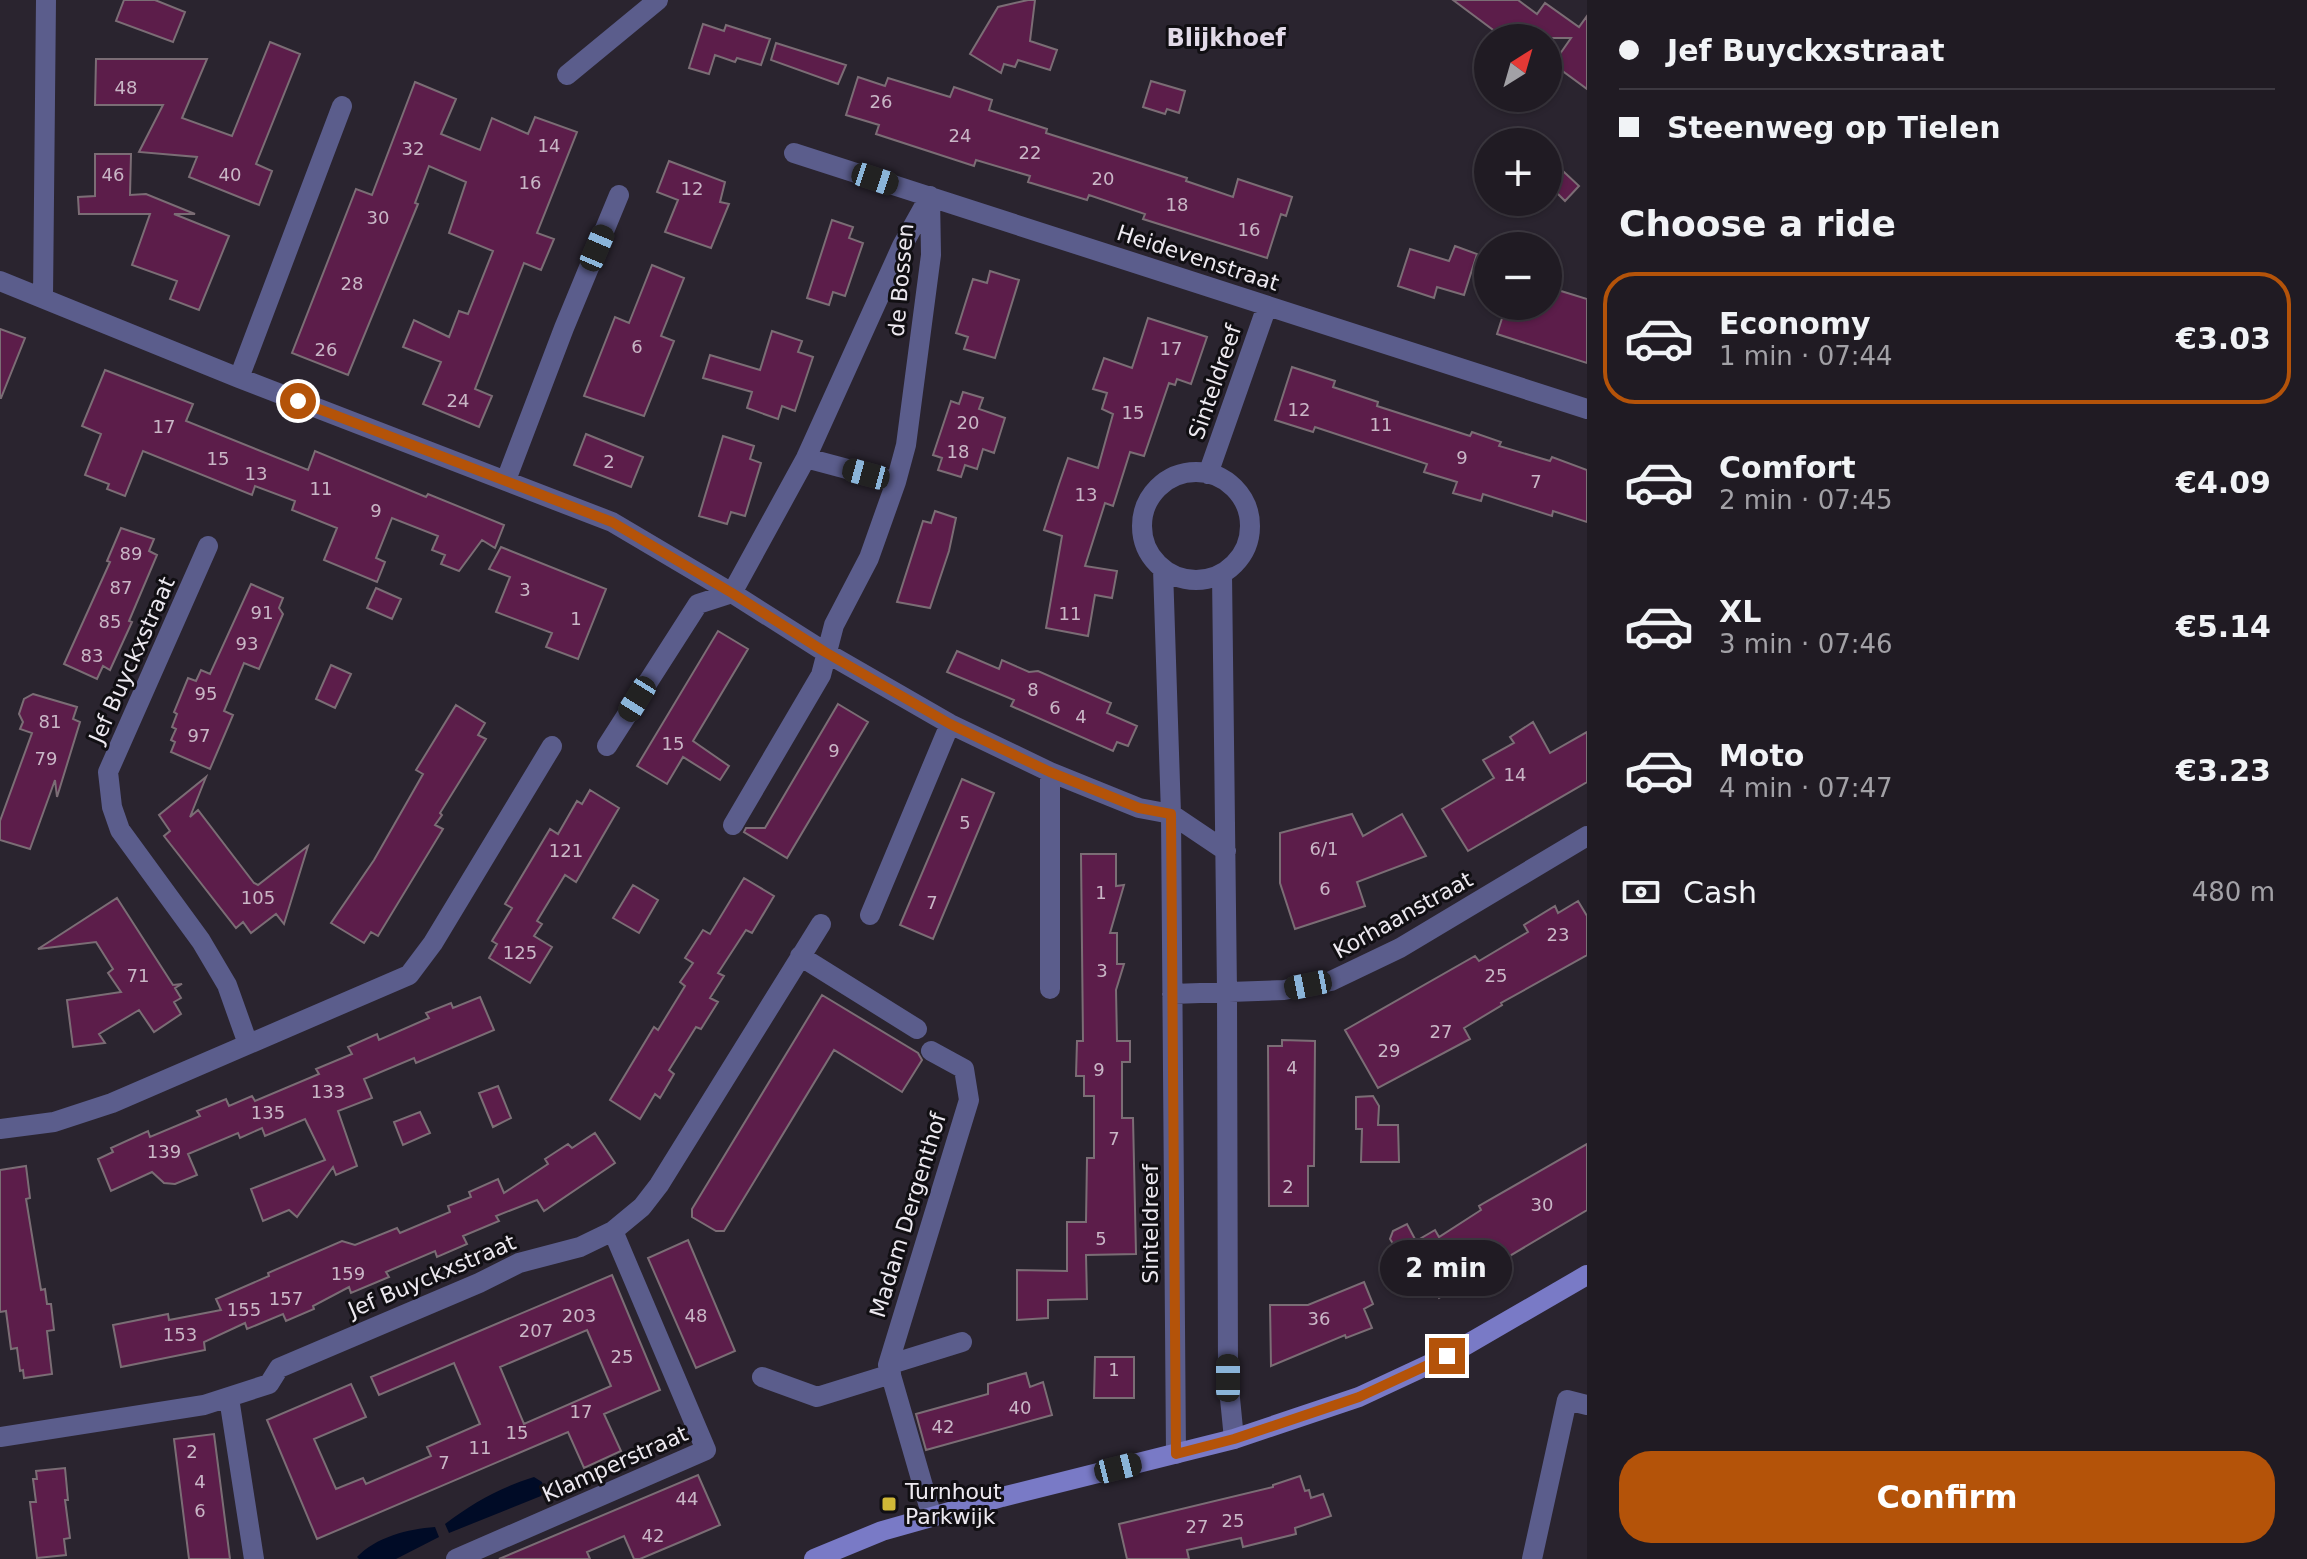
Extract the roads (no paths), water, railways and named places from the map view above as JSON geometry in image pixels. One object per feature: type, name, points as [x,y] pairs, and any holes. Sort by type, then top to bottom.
[{"type":"street","points":[[43,298],[46,0]]},
{"type":"street","points":[[567,75],[658,0]]},
{"type":"street","points":[[239,378],[342,106]]},
{"type":"street","name":"Heidevenstraat","points":[[794,153],[1587,409]]},
{"type":"street","points":[[506,480],[619,195]]},
{"type":"street","name":"de Bossen","points":[[732,593],[806,458],[902,246],[930,196]]},
{"type":"street","name":"de Bossen","points":[[733,825],[821,675],[834,625],[869,558],[896,482],[906,445],[931,255],[930,196]]},
{"type":"street","points":[[0,281],[239,378],[612,522],[950,724],[1050,772],[1139,808],[1171,814],[1226,851]]},
{"type":"street","name":"Sinteldreef","points":[[1208,474],[1267,306]]},
{"type":"street","points":[[806,458],[896,482]]},
{"type":"street","name":"Sinteldreef","points":[[1176,1454],[1171,814],[1163,569],[1145,547],[1142,519],[1153,493],[1176,476],[1208,474],[1231,486],[1241,497],[1250,525],[1248,540],[1234,565],[1222,574]]},
{"type":"street","name":"Jef Buyckxstraat","points":[[208,546],[108,772],[112,807],[120,830],[201,941],[227,985],[248,1044]]},
{"type":"street","points":[[1163,569],[1181,579],[1202,581],[1222,574],[1228,1378],[1234,1439]]},
{"type":"street","points":[[607,746],[698,604],[732,593]]},
{"type":"street","points":[[870,915],[950,724]]},
{"type":"street","points":[[0,1129],[54,1122],[112,1103],[409,975],[433,943],[552,746]]},
{"type":"street","points":[[1050,772],[1050,989]]},
{"type":"street","name":"Korhaanstraat","points":[[1227,991],[1284,990],[1331,981],[1400,948],[1587,836]]},
{"type":"street","name":"Jef Buyckxstraat","points":[[0,1437],[92,1425],[229,1398],[269,1384],[279,1368],[519,1263],[580,1247],[613,1231],[642,1207],[659,1185],[821,924]]},
{"type":"street","points":[[800,956],[917,1029]]},
{"type":"street","points":[[1172,994],[1227,991]]},
{"type":"street","name":"Madam Dergenthof","points":[[890,1370],[969,1100],[964,1069],[931,1051]]},
{"type":"street","name":"Klamperstraat","points":[[456,1559],[706,1450],[613,1231]]},
{"type":"street","points":[[814,1559],[882,1531],[1234,1439],[1372,1391],[1447,1356],[1587,1275]]},
{"type":"street","points":[[762,1377],[817,1397],[962,1342]]},
{"type":"street","points":[[890,1370],[932,1517]]},
{"type":"street","points":[[229,1398],[254,1559]]},
{"type":"street","points":[[1532,1559],[1567,1400],[1587,1405]]},
{"type":"water","points":[[534,1477],[542,1482],[544,1490],[541,1496],[449,1533],[445,1524],[466,1509],[498,1491]]},
{"type":"water","points":[[435,1527],[439,1537],[396,1559],[357,1557],[373,1544],[393,1535]]},
{"type":"place","name":"Turnhout Parkwijk","points":[[889,1504]]},
{"type":"district","name":"Blijkhoef","points":[[1226,38]]}]
